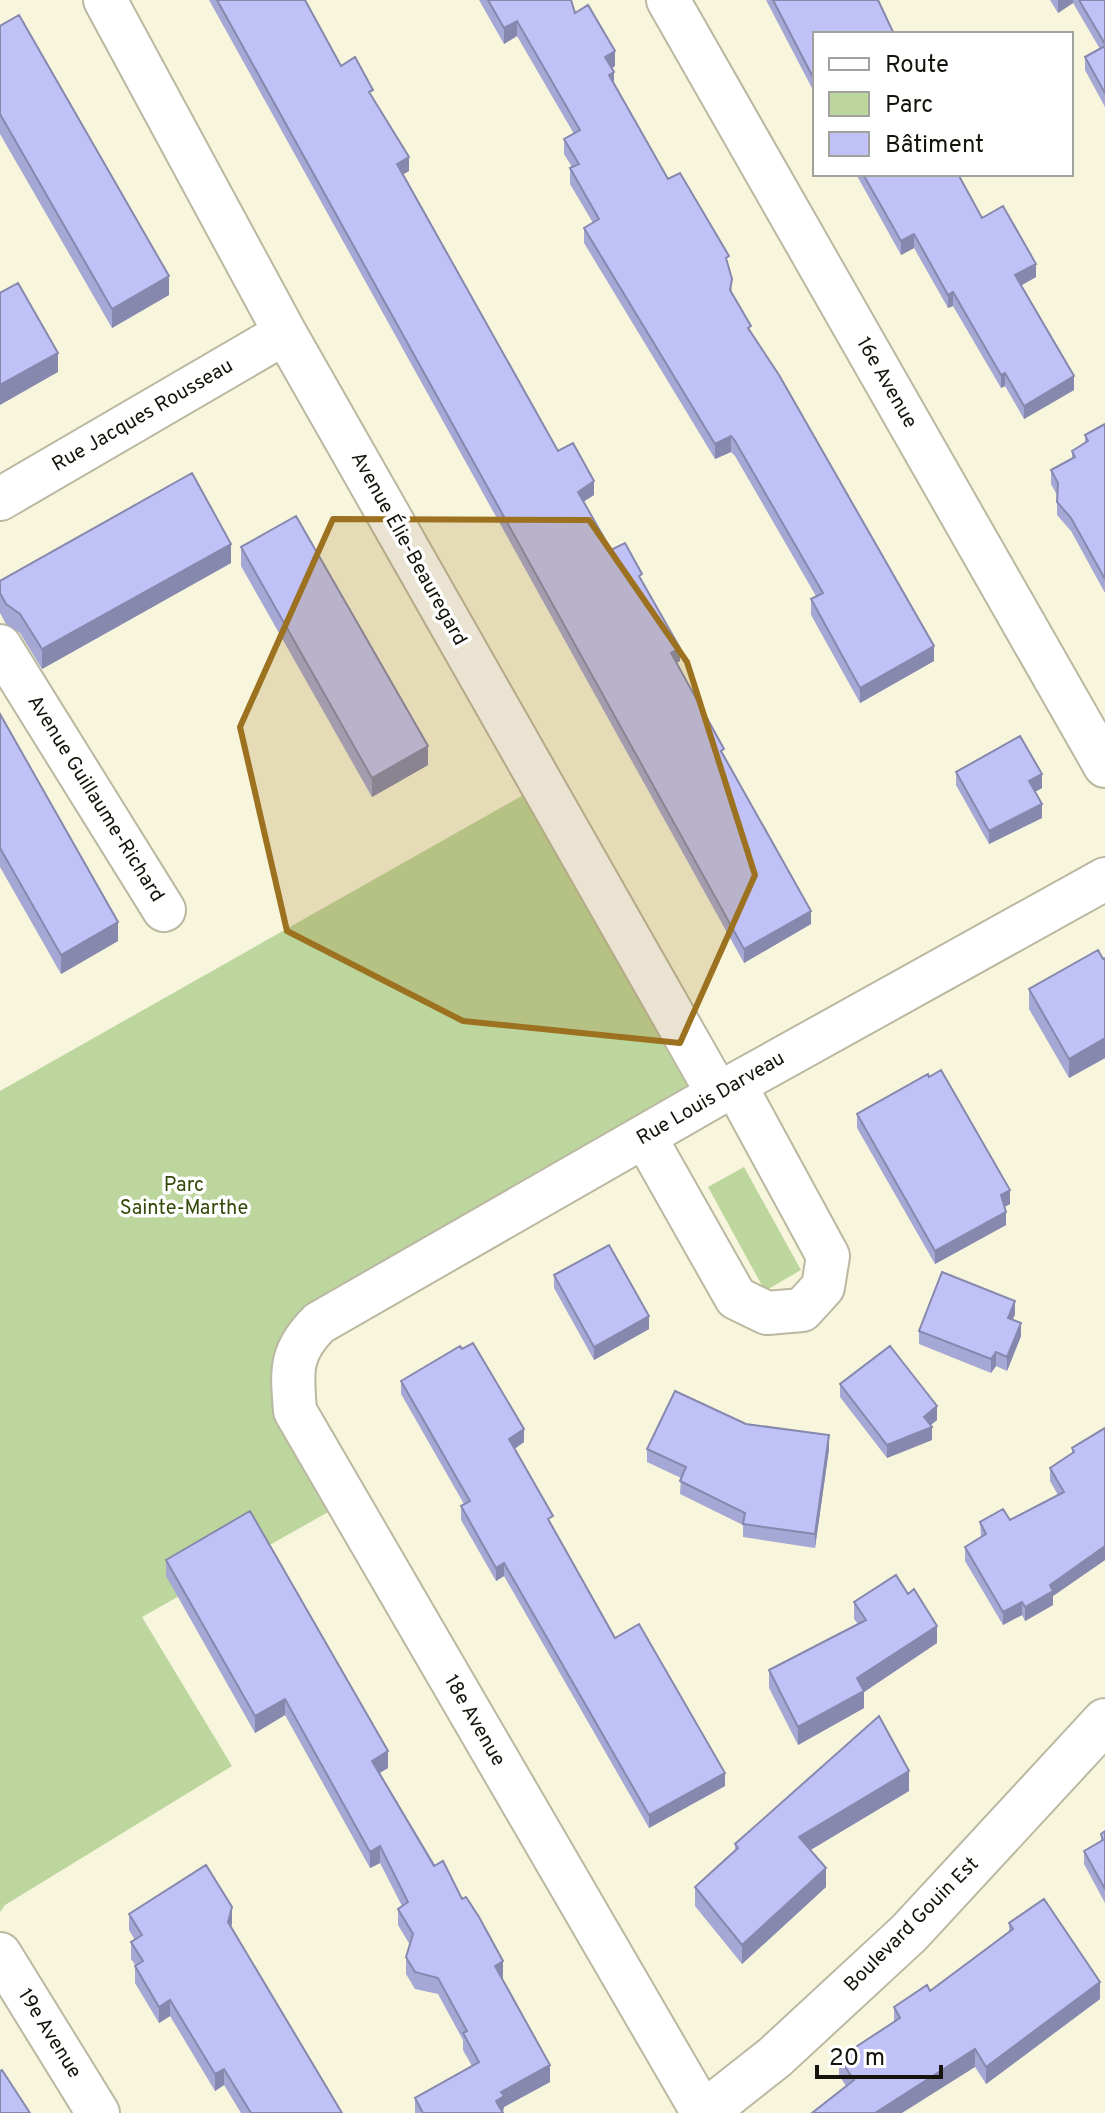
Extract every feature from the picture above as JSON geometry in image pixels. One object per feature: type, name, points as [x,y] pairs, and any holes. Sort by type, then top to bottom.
[{"type":"street","name":"Avenue Élie-Beauregard","points":[[105,0],[285,333],[726,1089],[828,1256],[823,1287],[802,1310],[767,1313],[736,1298],[645,1137]]},
{"type":"street","name":"16e Avenue","points":[[668,0],[1105,766]]},
{"type":"street","name":"Rue Jacques Rousseau","points":[[0,499],[285,333]]},
{"type":"street","name":"Avenue Guillaume-Richard","points":[[0,646],[164,910]]},
{"type":"street","name":"Rue Louis Darveau","points":[[319,1323],[726,1089],[1105,879]]},
{"type":"street","name":"18e Avenue","points":[[319,1323],[300,1342],[292,1365],[295,1411],[704,2113]]},
{"type":"street","name":"Boulevard Gouin Est","points":[[704,2113],[775,2057],[909,1933],[1105,1721]]},
{"type":"street","name":"19e Avenue","points":[[0,1954],[98,2113]]},
{"type":"highlighted area","points":[[333,519],[589,520],[687,662],[755,875],[680,1043],[463,1021],[287,931],[240,727]]},
{"type":"green space","name":"Parc Sainte-Marthe","points":[[541,785],[718,1094],[292,1365],[346,1502],[142,1617],[232,1766],[5,1905],[0,1912],[0,1091]]},
{"type":"green space","points":[[744,1167],[801,1270],[765,1291],[708,1187]]},
{"type":"building","points":[[217,0],[305,0],[341,66],[355,57],[373,90],[369,92],[409,157],[397,164],[558,451],[573,443],[594,481],[578,492],[611,550],[625,543],[642,574],[639,576],[680,648],[671,653],[724,749],[721,751],[811,911],[744,949]]},
{"type":"building","points":[[488,0],[571,0],[575,13],[588,5],[615,51],[605,57],[614,72],[609,75],[668,179],[680,173],[729,256],[726,258],[732,279],[730,290],[751,326],[748,328],[779,375],[934,646],[860,688],[811,599],[823,593],[735,441],[731,436],[715,444],[584,228],[599,219],[570,168],[579,164],[564,139],[580,130],[517,21],[504,28]]},
{"type":"building","points":[[773,0],[878,0],[893,32],[813,32],[813,77]]},
{"type":"building","points":[[1079,0],[1105,0],[1105,44]]},
{"type":"building","points":[[19,15],[169,276],[112,309],[0,114],[0,26]]},
{"type":"building","points":[[1105,46],[1105,93],[1085,57]]},
{"type":"building","points":[[864,176],[959,176],[982,218],[1003,206],[1036,264],[1015,275],[1074,376],[1024,406],[1005,373],[1001,375],[953,292],[948,295],[914,234],[901,241]]},
{"type":"building","points":[[18,283],[58,353],[0,385],[0,293]]},
{"type":"building","points":[[1105,424],[1105,579],[1071,518],[1057,502],[1058,483],[1051,470],[1075,457],[1072,451],[1088,441],[1085,435]]},
{"type":"building","points":[[192,473],[231,544],[42,649],[20,614],[6,604],[0,593],[0,581]]},
{"type":"building","points":[[296,516],[428,746],[372,778],[241,547]]},
{"type":"building","points":[[0,714],[118,922],[61,955],[0,848]]},
{"type":"building","points":[[1020,736],[1042,774],[1029,781],[1042,804],[989,831],[956,772]]},
{"type":"building","points":[[1098,950],[1105,958],[1105,1038],[1069,1059],[1029,989]]},
{"type":"building","points":[[941,1070],[1010,1190],[1001,1195],[1006,1212],[935,1251],[857,1114],[928,1074],[929,1077]]},
{"type":"building","points":[[609,1245],[649,1316],[594,1347],[554,1275]]},
{"type":"building","points":[[942,1272],[1015,1301],[1008,1318],[1021,1323],[1007,1357],[996,1352],[991,1359],[919,1331]]},
{"type":"building","points":[[473,1343],[524,1429],[509,1439],[553,1516],[548,1519],[615,1638],[639,1624],[725,1773],[649,1815],[504,1563],[496,1568],[461,1506],[470,1501],[401,1381],[460,1346],[462,1349]]},
{"type":"building","points":[[890,1346],[937,1406],[924,1417],[932,1427],[887,1445],[840,1384]]},
{"type":"building","points":[[675,1391],[746,1424],[829,1435],[815,1534],[743,1524],[745,1513],[680,1481],[686,1467],[647,1449]]},
{"type":"building","points":[[1105,1428],[1105,1546],[1050,1585],[1053,1591],[1025,1607],[1022,1602],[1003,1612],[965,1547],[986,1534],[980,1522],[1003,1509],[1010,1520],[1064,1492],[1050,1468],[1074,1452],[1072,1448]]},
{"type":"building","points":[[250,1511],[388,1751],[372,1761],[434,1866],[443,1861],[462,1899],[466,1897],[479,1917],[503,1961],[495,1966],[550,2065],[501,2092],[504,2096],[496,2101],[503,2113],[423,2113],[415,2098],[479,2062],[463,2033],[467,2031],[438,1978],[415,1972],[406,1957],[413,1934],[398,1909],[408,1902],[380,1846],[370,1852],[285,1699],[255,1716],[166,1560]]},
{"type":"building","points":[[896,1575],[908,1594],[914,1589],[937,1626],[857,1678],[864,1691],[798,1727],[769,1670],[866,1620],[854,1602]]},
{"type":"building","points":[[879,1716],[909,1771],[799,1837],[826,1868],[742,1945],[695,1887],[738,1848],[735,1844]]},
{"type":"building","points":[[1105,1831],[1105,1889],[1084,1851],[1103,1840],[1101,1834]]},
{"type":"building","points":[[206,1865],[232,1907],[228,1922],[342,2113],[251,2113],[224,2069],[215,2074],[170,2000],[159,2007],[135,1966],[143,1961],[131,1942],[142,1935],[129,1914]]},
{"type":"building","points":[[1044,1899],[1100,1982],[986,2067],[975,2049],[875,2113],[812,2113],[854,2080],[839,2058],[900,2018],[894,2007],[927,1985],[930,1991],[1013,1929],[1009,1923]]},
{"type":"building","points":[[2,2070],[30,2113],[0,2113]]}]
